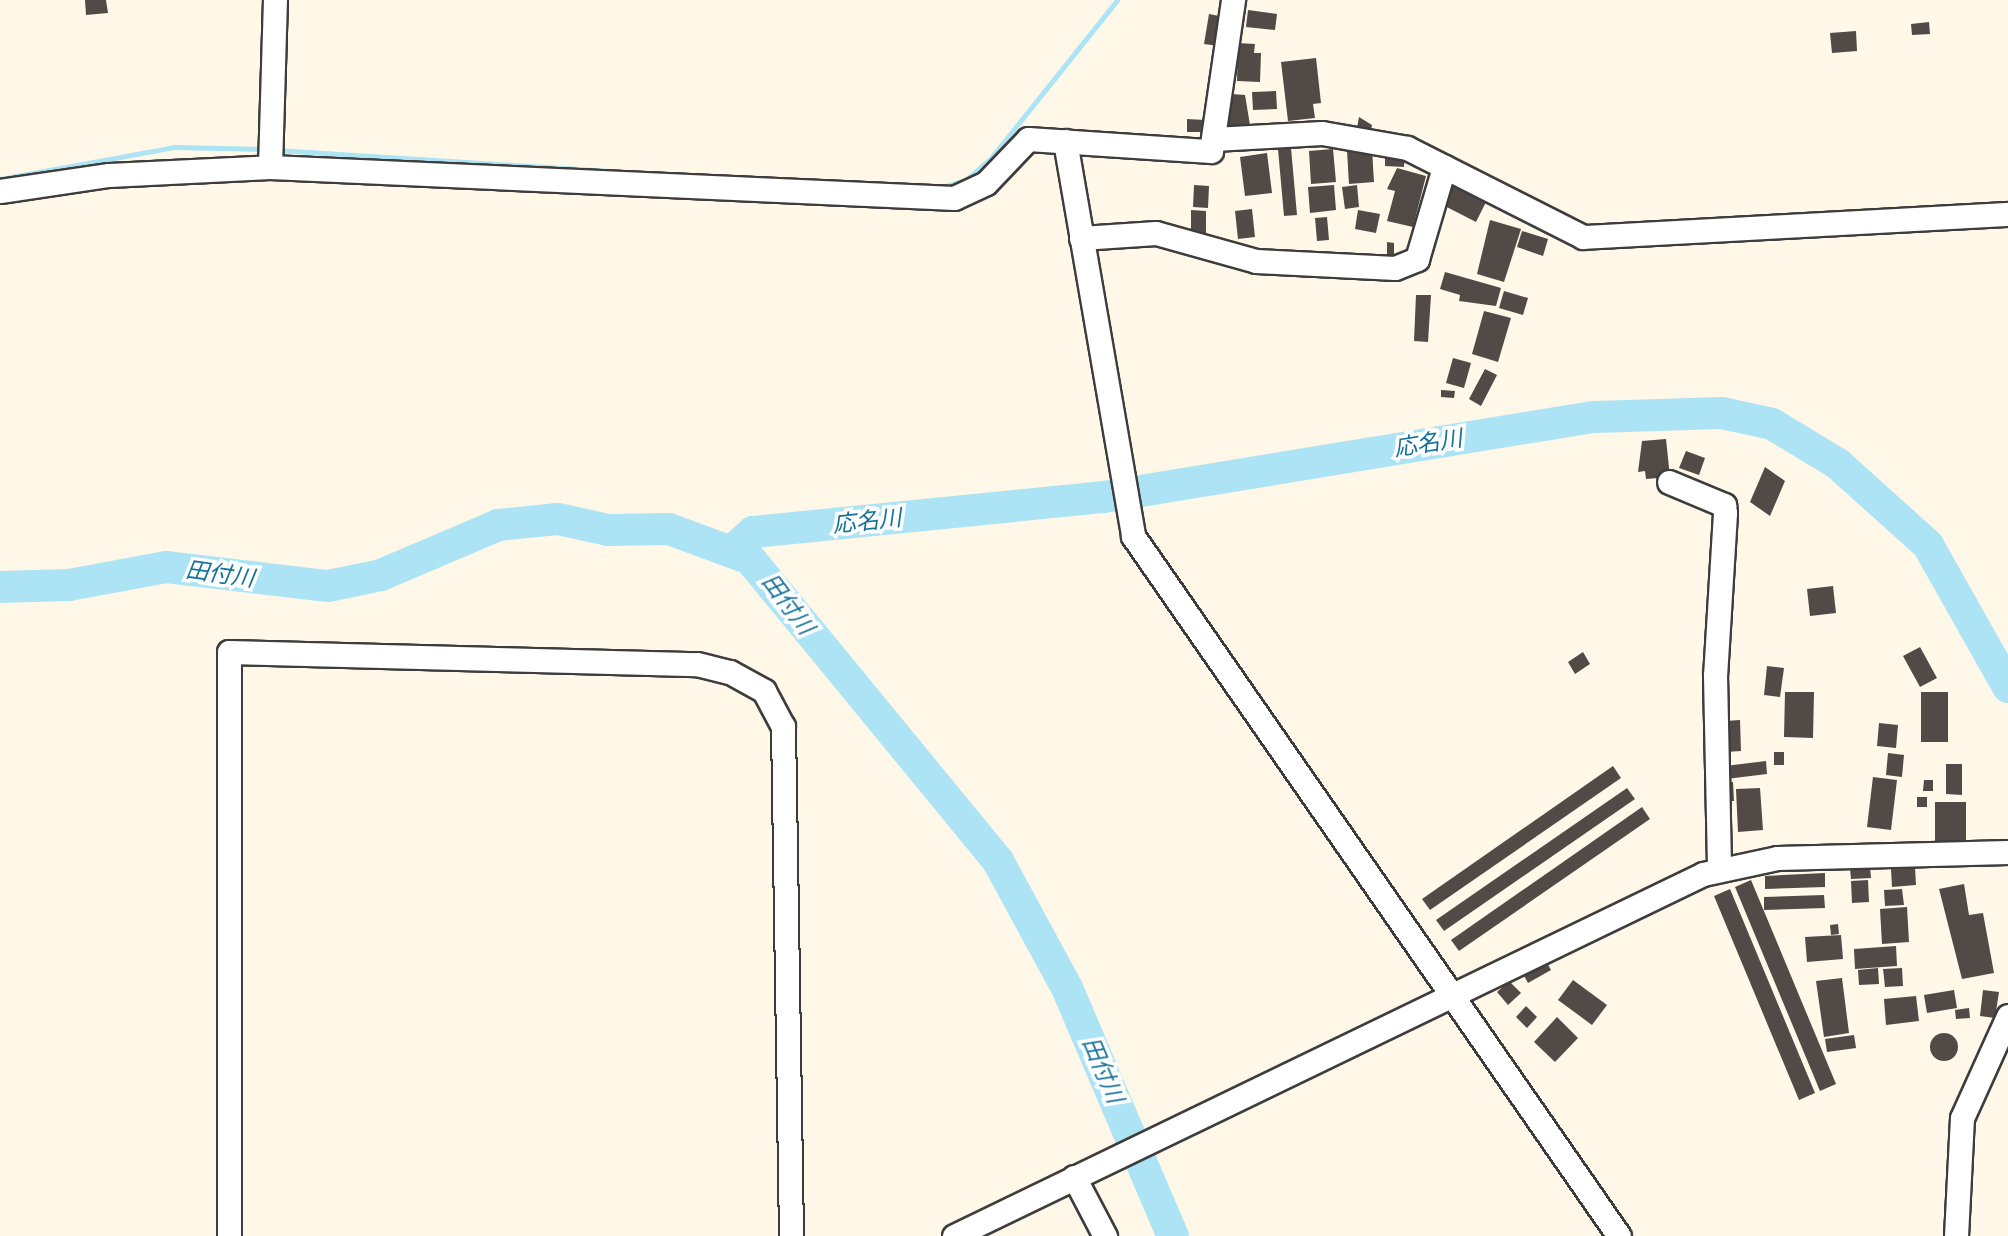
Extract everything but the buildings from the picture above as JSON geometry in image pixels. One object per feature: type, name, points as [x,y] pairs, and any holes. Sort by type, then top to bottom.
[{"type":"street","points":[[270,167],[275,0]]},
{"type":"street","points":[[0,191],[109,175],[270,167],[940,200],[986,183],[1028,139],[1211,150],[1233,0]]},
{"type":"street","points":[[1214,139],[1322,132],[1407,148],[1583,237],[2008,214]]},
{"type":"street","points":[[1065,141],[1133,536],[1448,995],[1619,1236]]},
{"type":"street","points":[[1081,238],[1156,233],[1256,261],[1395,268],[1417,259],[1444,167]]},
{"type":"street","points":[[1669,482],[1724,506],[1725,513],[1715,675],[1719,869]]},
{"type":"street","points":[[229,1236],[229,652],[697,664],[730,672],[764,691],[783,726],[791,1236]]},
{"type":"street","points":[[954,1236],[1448,995],[1719,869],[1777,858],[2008,852]]},
{"type":"street","points":[[1956,1236],[1962,1118],[2008,1016]]},
{"type":"street","points":[[1074,1177],[1105,1236]]},
{"type":"waterway","points":[[943,187],[967,179],[991,158],[1117,0]]},
{"type":"waterway","points":[[0,179],[175,147],[263,149]]},
{"type":"waterway","points":[[276,150],[661,174]]},
{"type":"waterway","name":"応名川","points":[[733,550],[753,532],[1104,497],[1595,417],[1722,413],[1772,424],[1838,464],[1928,545],[2008,687]]},
{"type":"waterway","name":"田付川","points":[[0,587],[69,585],[166,567],[328,586],[381,575],[498,525],[558,519],[608,530],[669,529],[750,559],[998,861],[1067,988],[1173,1236]]}]
